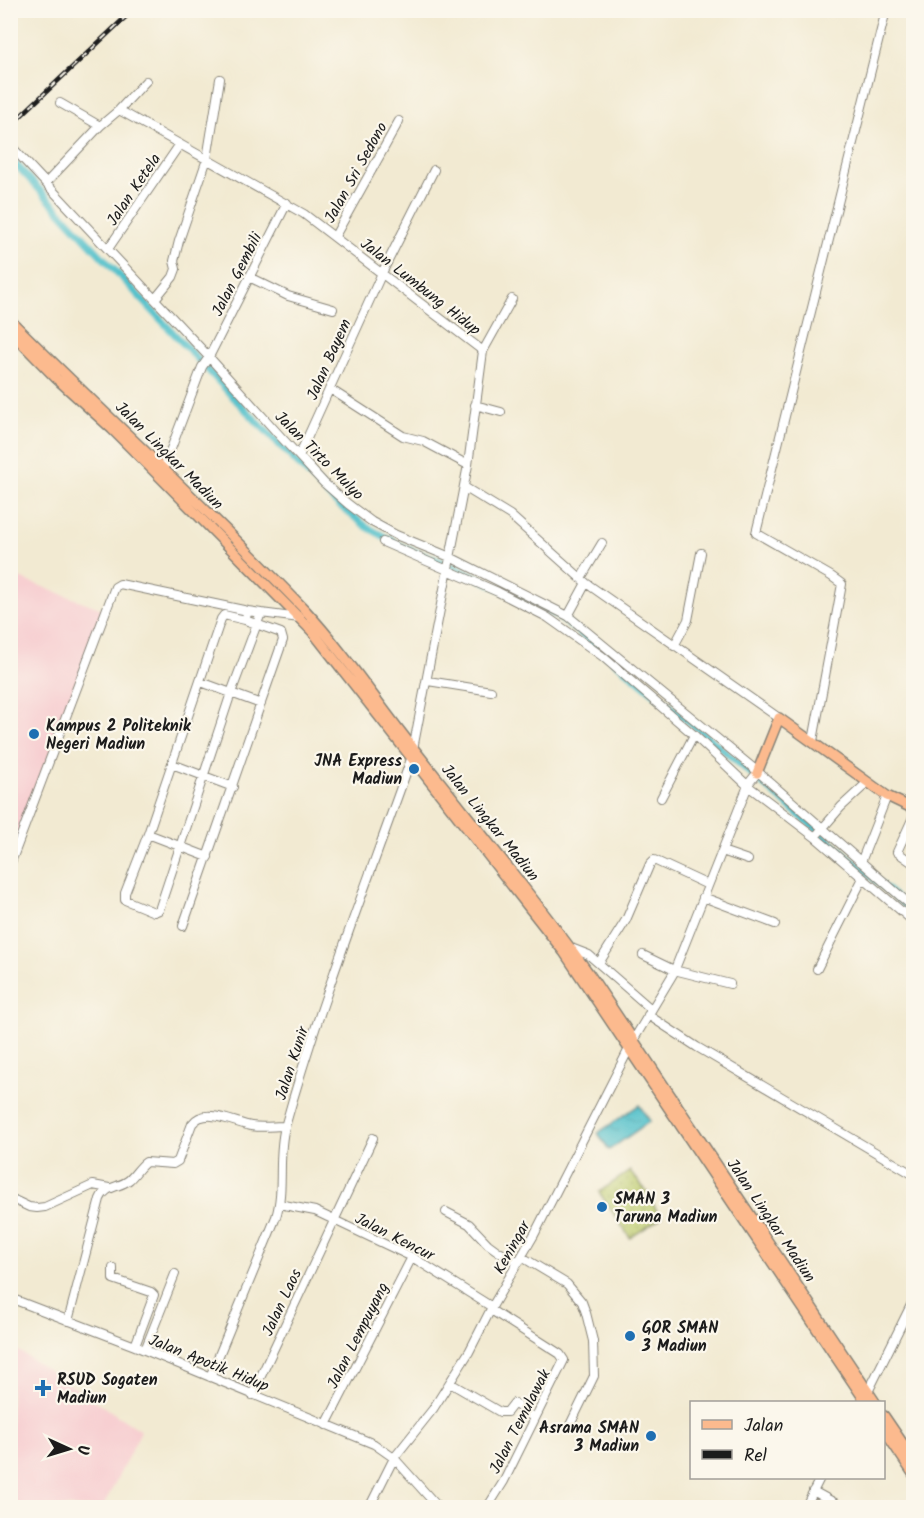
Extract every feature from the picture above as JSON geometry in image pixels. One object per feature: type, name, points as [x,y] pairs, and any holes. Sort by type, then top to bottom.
[{"type":"main road","name":"Jalan Lingkar Madiun","points":[[10,320],[59,375],[300,618],[568,950],[634,1039],[706,1157],[863,1398]]},
{"type":"main road","name":"Jalan Lingkar Madiun","points":[[10,331],[163,470],[310,616],[412,754]]},
{"type":"main road","points":[[757,772],[779,718],[887,796],[914,809]]},
{"type":"main road","name":"Jalan Lingkar Madiun","points":[[568,950],[629,1048],[706,1157]]},
{"type":"main road","points":[[885,1417],[914,1460]]},
{"type":"main road","points":[[885,1432],[914,1475]]},
{"type":"street","points":[[813,741],[842,584],[756,533],[886,10]]},
{"type":"street","points":[[155,299],[173,277],[179,241],[207,159],[220,79]]},
{"type":"street","points":[[46,183],[146,81]]},
{"type":"street","points":[[60,103],[100,126]]},
{"type":"street","name":"Jalan Lumbung Hidup","points":[[119,110],[287,202],[335,236],[483,351],[468,465],[428,681],[412,754]]},
{"type":"street","name":"Jalan Sri Sedono","points":[[335,236],[399,122]]},
{"type":"street","name":"Jalan Ketela","points":[[108,249],[180,144]]},
{"type":"street","name":"Jalan Tirto Mulyo","points":[[10,145],[299,456],[348,504],[372,522],[403,538],[568,616],[757,772],[819,832]]},
{"type":"street","name":"Jalan Bayem","points":[[299,456],[382,273],[434,170]]},
{"type":"street","name":"Jalan Gembili","points":[[163,470],[202,367],[209,358],[287,202]]},
{"type":"street","points":[[249,277],[288,296],[333,309]]},
{"type":"street","points":[[483,351],[512,299]]},
{"type":"street","points":[[330,389],[403,436],[423,441],[468,465]]},
{"type":"street","points":[[476,405],[501,412]]},
{"type":"street","points":[[464,487],[510,515],[584,580],[674,646],[710,668],[779,718]]},
{"type":"street","points":[[383,542],[498,592],[547,617],[602,656],[749,784],[861,862],[914,908]]},
{"type":"street","points":[[568,616],[602,543]]},
{"type":"street","points":[[674,646],[688,620],[701,553]]},
{"type":"street","points":[[10,865],[115,587],[120,584],[261,614],[300,618]]},
{"type":"street","points":[[245,620],[248,611]]},
{"type":"street","points":[[183,926],[283,640],[281,633],[257,624],[228,615],[222,618],[148,834],[124,896],[127,901],[154,912],[159,910],[231,693],[257,624],[261,614]]},
{"type":"street","points":[[428,681],[491,691]]},
{"type":"street","points":[[201,682],[261,704]]},
{"type":"street","points":[[661,798],[694,735]]},
{"type":"street","name":"Jalan Kunir","points":[[210,1377],[279,1204],[281,1147],[285,1126],[330,988],[412,754]]},
{"type":"street","points":[[172,764],[233,787]]},
{"type":"street","name":"Keningar","points":[[396,1460],[433,1409],[469,1352],[521,1259],[629,1048],[674,970],[749,784],[757,772]]},
{"type":"street","points":[[819,832],[868,782]]},
{"type":"street","points":[[861,862],[887,796]]},
{"type":"street","points":[[914,815],[897,852],[914,864]]},
{"type":"street","points":[[819,832],[863,878],[914,922]]},
{"type":"street","points":[[148,834],[208,857]]},
{"type":"street","points":[[722,851],[748,860]]},
{"type":"street","points":[[599,963],[626,920],[650,864],[654,860],[708,885]]},
{"type":"street","points":[[817,969],[863,878]]},
{"type":"street","points":[[703,897],[775,924]]},
{"type":"street","points":[[568,950],[584,952],[599,963],[649,1012],[697,1047],[914,1175]]},
{"type":"street","points":[[643,955],[674,970],[730,984]]},
{"type":"street","points":[[68,1321],[100,1199],[105,1191],[128,1181],[146,1162],[173,1164],[178,1161],[192,1124],[201,1117],[216,1117],[253,1126],[285,1126]]},
{"type":"street","name":"Jalan Laos","points":[[252,1395],[373,1138]]},
{"type":"street","points":[[10,1198],[37,1208],[45,1207],[93,1185],[109,1188]]},
{"type":"street","name":"Jalan Kencur","points":[[279,1204],[315,1210],[412,1257],[492,1308]]},
{"type":"street","points":[[446,1212],[469,1224],[499,1252],[521,1259],[567,1284],[582,1302],[593,1341],[594,1376],[569,1427]]},
{"type":"street","name":"Jalan Lempuyang","points":[[326,1425],[412,1257]]},
{"type":"street","points":[[113,1268],[113,1279],[151,1292],[153,1295],[135,1346]]},
{"type":"street","points":[[145,1350],[175,1274]]},
{"type":"street","name":"Jalan Apotik Hidup","points":[[10,1298],[145,1350],[374,1444],[396,1460],[439,1508]]},
{"type":"street","points":[[863,1398],[914,1299]]},
{"type":"street","name":"Jalan Temulawak","points":[[487,1508],[504,1481],[564,1360],[560,1354],[492,1308]]},
{"type":"street","points":[[450,1383],[501,1413],[507,1412],[514,1403],[534,1418]]},
{"type":"street","points":[[369,1508],[396,1460]]},
{"type":"street","points":[[375,1508],[396,1460]]},
{"type":"street","points":[[805,1508],[819,1479]]},
{"type":"street","points":[[813,1491],[844,1508]]},
{"type":"shaded area","name":"Kampus 2 Politeknik Negeri Madiun","points":[[11,575],[105,610],[11,858]]},
{"type":"shaded area","name":"RSUD Sogaten Madiun","points":[[11,1346],[141,1431],[103,1507],[11,1507]]},
{"type":"green space","points":[[630,1171],[647,1192],[662,1217],[630,1238],[599,1192]]},
{"type":"water","points":[[639,1105],[650,1121],[609,1150],[598,1133]]},
{"type":"waterway","points":[[10,158],[236,400],[335,502],[367,527],[403,547],[458,568],[555,615],[704,734]]},
{"type":"waterway","points":[[701,731],[914,913]]},
{"type":"railway","points":[[10,126],[133,10]]},
{"type":"place","name":"Kampus 2 Politeknik Negeri Madiun","points":[[34,734]]},
{"type":"place","name":"JNA Express Madiun","points":[[414,769]]},
{"type":"place","name":"SMAN 3 Taruna Madiun","points":[[602,1207]]},
{"type":"place","name":"GOR SMAN 3 Madiun","points":[[630,1336]]},
{"type":"place","name":"RSUD Sogaten Madiun","points":[[43,1388]]},
{"type":"place","name":"Asrama SMAN 3 Madiun","points":[[651,1436]]}]
